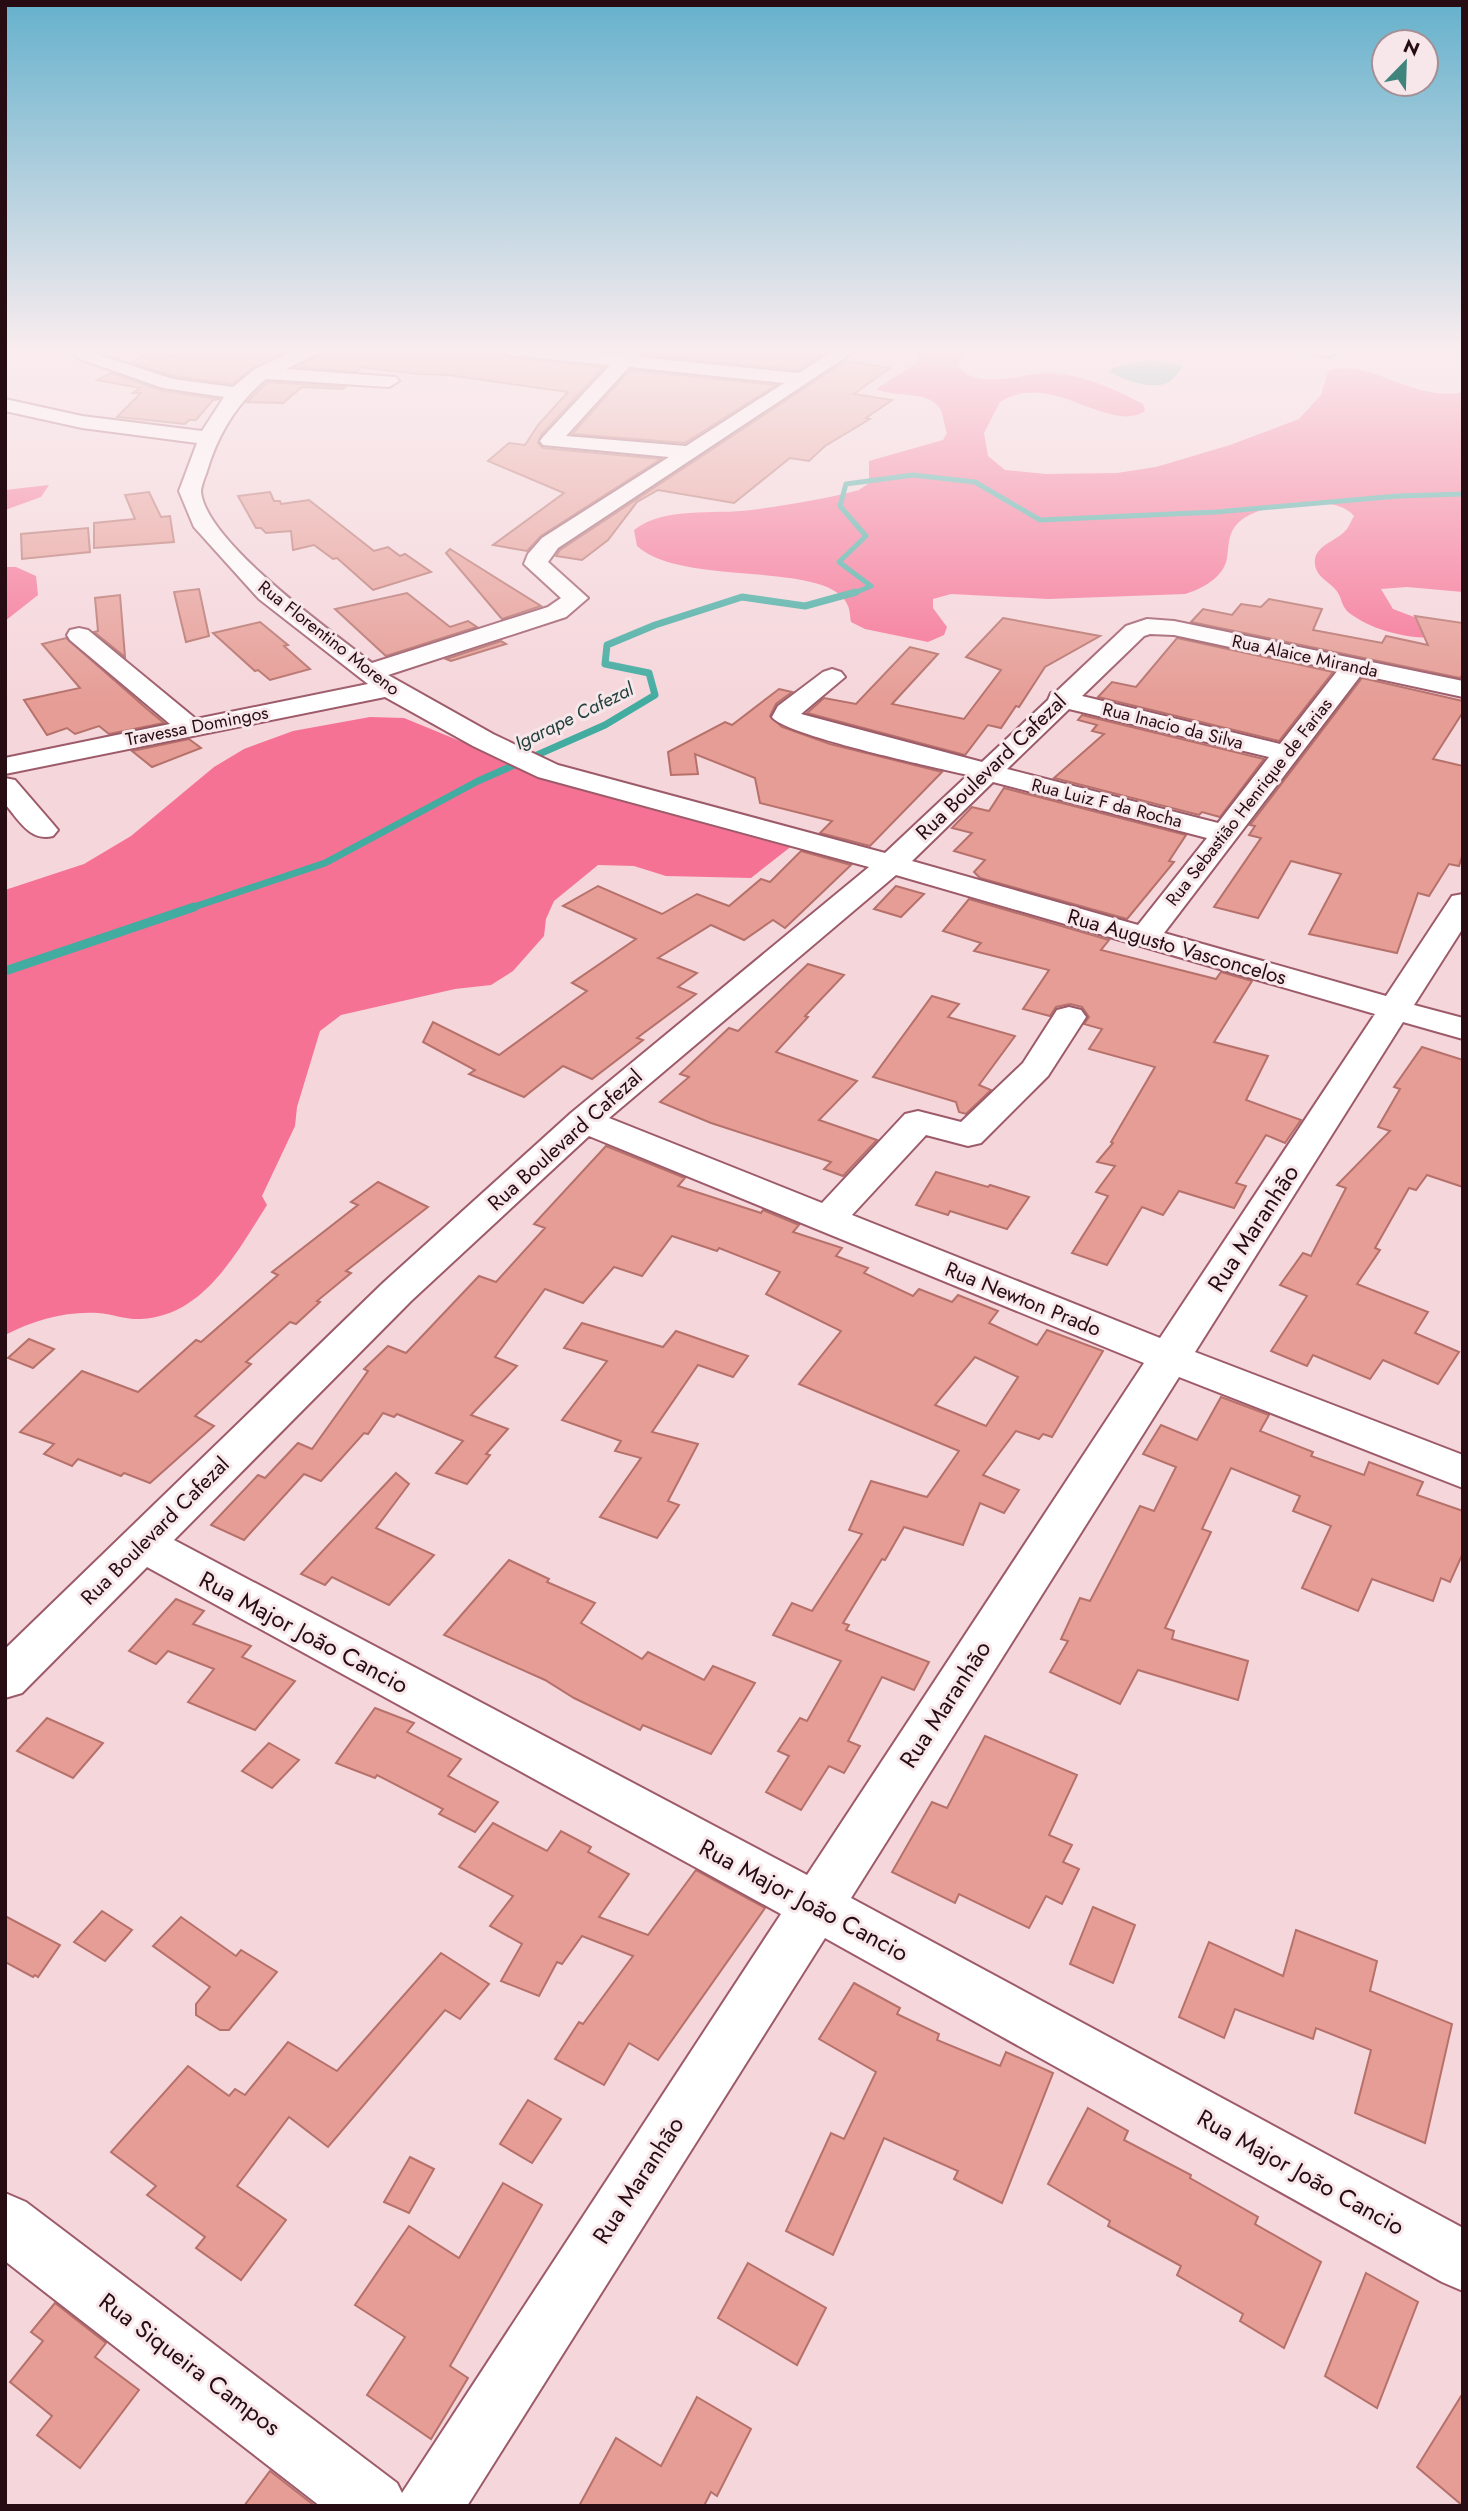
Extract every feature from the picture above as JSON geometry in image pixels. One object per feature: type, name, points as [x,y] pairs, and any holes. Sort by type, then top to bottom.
[{"type":"street","name":"Rua Florentino Moreno","points":[[197,466],[190,491],[202,522],[267,594],[379,680],[484,740],[548,771],[891,863]]},
{"type":"street","name":"Travessa Domingos","points":[[5,766],[190,728],[379,680],[564,608],[576,598],[540,569],[536,564],[540,554],[550,543],[666,466]]},
{"type":"street","name":"Rua Alaice Miranda","points":[[1147,626],[1174,628],[1463,689]]},
{"type":"street","name":"Rua Boulevard Cafezal","points":[[5,1679],[397,1292],[584,1121],[891,863],[988,773],[1060,699],[1126,639],[1147,626]]},
{"type":"street","points":[[79,635],[190,728]]},
{"type":"street","name":"Rua Sebastião Henrique de Farias","points":[[1144,938],[1354,667]]},
{"type":"street","name":"Rua Luiz F da Rocha","points":[[832,677],[787,712],[785,717],[820,729],[1227,834]]},
{"type":"street","name":"Rua Inacio da Silva","points":[[1060,699],[1285,753]]},
{"type":"street","points":[[5,786],[43,830]]},
{"type":"street","name":"Rua Augusto Vasconcelos","points":[[891,863],[1463,1029]]},
{"type":"street","name":"Rua Maranhão","points":[[429,2506],[814,1905],[1463,903]]},
{"type":"street","points":[[828,1219],[918,1122],[968,1135],[1036,1069],[1069,1017]]},
{"type":"street","name":"Rua Newton Prado","points":[[584,1121],[1170,1359],[1463,1472]]},
{"type":"street","name":"Rua Major João Cancio","points":[[142,1545],[814,1905],[1463,2261]]},
{"type":"street","name":"Rua Siqueira Campos","points":[[5,2223],[374,2506]]},
{"type":"shaded area","points":[[869,466],[1000,466],[1005,470],[1046,474],[1117,473],[1159,466],[1463,466],[1463,592],[1407,587],[1381,589],[1393,609],[1438,626],[1440,637],[1392,633],[1358,619],[1346,610],[1338,593],[1320,575],[1315,565],[1320,550],[1342,534],[1354,516],[1331,504],[1314,502],[1279,505],[1248,516],[1238,523],[1231,535],[1222,571],[1192,592],[1048,599],[951,594],[933,599],[933,608],[947,627],[944,635],[928,642],[865,629],[851,622],[848,606],[836,592],[814,583],[786,577],[687,566],[658,559],[637,546],[634,530],[660,517],[751,510],[806,502],[859,490],[869,483]]},
{"type":"shaded area","points":[[49,485],[41,497],[5,510],[5,490]]},
{"type":"shaded area","points":[[5,567],[16,567],[36,576],[38,595],[5,621]]},
{"type":"shaded area","points":[[370,717],[404,718],[526,768],[793,845],[751,878],[666,876],[634,866],[598,865],[554,901],[546,919],[544,936],[513,971],[491,985],[455,989],[341,1015],[320,1031],[297,1107],[295,1126],[262,1196],[267,1205],[231,1261],[201,1294],[183,1307],[163,1315],[136,1319],[98,1313],[74,1313],[39,1321],[5,1335],[5,890],[84,864],[131,836],[214,767],[244,749],[293,731]]},
{"type":"building","points":[[500,466],[650,466],[541,536],[527,551],[493,545],[564,493]]},
{"type":"building","points":[[686,466],[780,466],[734,503],[658,490],[637,502],[608,540],[582,560],[556,556],[560,550]]},
{"type":"building","points":[[149,492],[161,517],[170,516],[174,542],[94,548],[94,523],[135,519],[125,495]]},
{"type":"building","points":[[270,492],[274,501],[280,501],[281,504],[309,500],[374,551],[388,547],[400,556],[405,554],[431,572],[373,590],[337,558],[333,559],[314,545],[293,550],[291,531],[266,533],[261,528],[256,528],[238,496]]},
{"type":"building","points":[[88,528],[90,552],[22,559],[21,534]]},
{"type":"building","points":[[450,549],[541,606],[502,619],[446,553]]},
{"type":"building","points":[[199,589],[209,636],[186,642],[174,592]]},
{"type":"building","points":[[407,593],[450,627],[468,621],[477,627],[386,656],[335,609]]},
{"type":"building","points":[[120,595],[125,657],[94,632],[98,631],[95,598]]},
{"type":"building","points":[[1269,599],[1322,609],[1313,630],[1382,643],[1386,636],[1428,645],[1415,616],[1463,623],[1463,674],[1460,678],[1191,622],[1203,609],[1232,615],[1241,604],[1261,607]]},
{"type":"building","points":[[1003,618],[1100,636],[1045,667],[1019,707],[1016,706],[1001,728],[988,725],[965,755],[807,713],[824,698],[856,704],[910,647],[938,654],[892,704],[964,719],[1001,670],[966,657]]},
{"type":"building","points":[[260,622],[288,645],[284,646],[310,669],[270,680],[258,670],[255,671],[213,633]]},
{"type":"building","points":[[66,638],[164,723],[109,734],[99,726],[75,734],[67,728],[47,735],[24,700],[80,688],[42,644]]},
{"type":"building","points":[[1177,638],[1333,672],[1279,741],[1098,697],[1112,682],[1136,687]]},
{"type":"building","points":[[501,641],[506,644],[451,661],[446,659]]},
{"type":"building","points":[[1362,678],[1463,701],[1463,712],[1433,759],[1463,766],[1463,853],[1459,866],[1449,864],[1429,896],[1418,893],[1397,953],[1309,934],[1341,874],[1291,861],[1258,918],[1214,907],[1261,838],[1249,835],[1255,826],[1250,825]]},
{"type":"building","points":[[779,689],[792,692],[776,704],[770,716],[782,727],[830,744],[942,772],[870,846],[820,833],[832,821],[760,803],[755,778],[695,754],[698,774],[671,775],[668,752],[725,722],[732,725]]},
{"type":"building","points":[[1082,715],[1264,759],[1220,817],[1202,812],[1199,815],[1054,778],[1104,734],[1092,731],[1097,725],[1078,720]]},
{"type":"building","points":[[189,739],[201,748],[152,767],[132,751]]},
{"type":"building","points":[[1004,788],[1186,835],[1169,861],[1174,862],[1127,919],[980,878],[974,872],[985,860],[954,851],[972,833],[952,828],[972,807],[989,811]]},
{"type":"building","points":[[801,851],[851,865],[785,928],[773,920],[744,940],[711,925],[658,958],[697,973],[678,987],[696,994],[637,1038],[643,1040],[592,1079],[563,1066],[524,1097],[469,1074],[475,1070],[423,1042],[433,1022],[499,1055],[587,991],[572,983],[636,939],[563,906],[598,886],[662,914],[697,894],[729,906],[761,879],[770,882]]},
{"type":"building","points":[[896,886],[924,894],[901,917],[874,909]]},
{"type":"building","points":[[969,899],[1109,940],[1101,950],[1216,979],[1221,972],[1252,981],[1214,1042],[1268,1056],[1246,1100],[1301,1120],[1285,1143],[1266,1135],[1236,1183],[1246,1186],[1234,1208],[1179,1191],[1163,1215],[1142,1207],[1107,1265],[1072,1253],[1108,1196],[1096,1192],[1115,1166],[1097,1162],[1113,1143],[1111,1142],[1155,1067],[1089,1049],[1102,1029],[1084,1024],[1089,1017],[1082,1007],[1070,1004],[1056,1007],[1050,1016],[1023,1009],[1049,970],[974,951],[981,943],[943,931]]},
{"type":"building","points":[[808,964],[844,975],[776,1052],[857,1081],[819,1120],[877,1140],[843,1176],[824,1169],[831,1162],[711,1123],[660,1102],[689,1077],[680,1074],[729,1028],[738,1031]]},
{"type":"building","points":[[932,996],[959,1004],[948,1017],[1015,1036],[979,1085],[991,1090],[966,1114],[959,1112],[956,1102],[873,1077]]},
{"type":"building","points":[[1422,1047],[1463,1060],[1463,1187],[1427,1175],[1416,1190],[1409,1188],[1375,1248],[1380,1250],[1357,1284],[1428,1312],[1415,1333],[1459,1352],[1438,1384],[1383,1360],[1370,1379],[1313,1355],[1307,1366],[1271,1351],[1307,1296],[1280,1285],[1303,1253],[1311,1256],[1346,1188],[1337,1185],[1390,1131],[1378,1127],[1400,1089],[1394,1087]]},
{"type":"building","points":[[606,1146],[685,1178],[678,1186],[761,1213],[763,1210],[799,1225],[793,1232],[842,1248],[836,1256],[868,1268],[864,1273],[913,1296],[919,1289],[952,1302],[958,1295],[998,1311],[989,1323],[1037,1345],[1047,1330],[1103,1351],[1052,1437],[1043,1434],[1039,1439],[1016,1431],[983,1475],[1019,1490],[1004,1513],[980,1503],[963,1545],[904,1527],[885,1560],[882,1559],[843,1623],[849,1625],[846,1630],[929,1662],[914,1690],[882,1677],[848,1741],[860,1746],[844,1773],[829,1766],[801,1810],[766,1792],[789,1756],[778,1751],[800,1718],[807,1721],[841,1661],[773,1635],[792,1603],[812,1611],[862,1534],[849,1530],[871,1481],[927,1497],[959,1451],[799,1384],[841,1331],[766,1294],[780,1272],[719,1248],[717,1251],[672,1236],[642,1276],[614,1267],[583,1303],[545,1289],[495,1357],[517,1366],[471,1415],[508,1429],[486,1454],[490,1455],[467,1484],[436,1473],[463,1441],[397,1414],[394,1417],[383,1413],[368,1434],[364,1433],[321,1481],[304,1474],[244,1540],[211,1525],[258,1475],[265,1478],[298,1443],[312,1449],[368,1371],[364,1369],[388,1346],[406,1353],[479,1276],[496,1282],[545,1228],[534,1224]],"holes":[[[975,1357],[1018,1377],[986,1426],[935,1405]]]},
{"type":"building","points":[[936,1172],[1029,1197],[1007,1229],[950,1211],[948,1215],[916,1205]]},
{"type":"building","points":[[378,1182],[428,1207],[346,1271],[351,1273],[317,1301],[320,1302],[296,1324],[290,1322],[246,1362],[251,1364],[195,1416],[214,1426],[150,1483],[124,1473],[121,1476],[78,1459],[72,1466],[44,1454],[54,1444],[20,1432],[82,1371],[138,1392],[196,1340],[201,1342],[278,1275],[272,1272],[358,1205],[351,1202]]},
{"type":"building","points":[[582,1323],[663,1347],[676,1331],[748,1356],[733,1377],[698,1365],[652,1432],[698,1444],[668,1501],[679,1505],[657,1538],[600,1517],[641,1458],[615,1451],[621,1441],[562,1420],[607,1361],[564,1348]]},
{"type":"building","points":[[29,1339],[54,1349],[33,1368],[8,1358]]},
{"type":"building","points":[[1221,1397],[1269,1415],[1260,1431],[1313,1452],[1311,1456],[1364,1475],[1369,1462],[1423,1482],[1417,1495],[1463,1511],[1463,1553],[1450,1582],[1441,1578],[1433,1601],[1372,1579],[1358,1611],[1302,1588],[1331,1526],[1293,1511],[1300,1496],[1231,1468],[1202,1529],[1211,1532],[1165,1628],[1174,1631],[1172,1639],[1248,1661],[1238,1700],[1138,1670],[1120,1704],[1050,1672],[1068,1641],[1061,1639],[1080,1598],[1090,1601],[1140,1506],[1154,1511],[1176,1467],[1143,1454],[1161,1425],[1197,1440]]},
{"type":"building","points":[[396,1473],[409,1484],[376,1528],[434,1555],[389,1605],[332,1577],[325,1585],[301,1574]]},
{"type":"building","points":[[509,1560],[549,1579],[547,1582],[595,1603],[581,1623],[642,1659],[648,1652],[704,1680],[713,1666],[755,1683],[711,1754],[643,1725],[640,1730],[574,1698],[545,1680],[444,1635]]},
{"type":"building","points":[[176,1599],[204,1611],[193,1624],[251,1646],[242,1657],[295,1681],[255,1730],[188,1702],[214,1669],[168,1651],[156,1664],[129,1651]]},
{"type":"building","points":[[375,1708],[414,1723],[407,1732],[461,1759],[448,1776],[498,1802],[475,1832],[439,1814],[443,1809],[377,1775],[375,1778],[336,1763]]},
{"type":"building","points":[[47,1718],[103,1743],[73,1778],[17,1751]]},
{"type":"building","points":[[985,1736],[1077,1775],[1049,1835],[1072,1845],[1063,1862],[1079,1869],[1062,1904],[1046,1896],[1029,1928],[959,1894],[955,1903],[892,1872],[932,1802],[947,1808]]},
{"type":"building","points":[[269,1743],[299,1760],[272,1788],[242,1771]]},
{"type":"building","points":[[493,1823],[547,1851],[561,1831],[591,1847],[588,1852],[629,1874],[599,1917],[648,1935],[696,1870],[765,1908],[658,2060],[629,2043],[604,2085],[555,2059],[579,2022],[583,2024],[633,1956],[582,1936],[562,1964],[557,1962],[539,1996],[501,1981],[522,1944],[490,1926],[513,1896],[459,1867]]},
{"type":"building","points":[[1093,1907],[1135,1925],[1113,1983],[1070,1964]]},
{"type":"building","points":[[102,1911],[132,1930],[105,1961],[74,1942]]},
{"type":"building","points":[[5,1916],[60,1945],[38,1977],[5,1962]]},
{"type":"building","points":[[181,1917],[236,1956],[241,1950],[277,1972],[229,2030],[220,2030],[196,2015],[196,2004],[210,1987],[153,1946]]},
{"type":"building","points":[[1296,1930],[1377,1961],[1370,1991],[1452,2024],[1425,2143],[1355,2113],[1371,2050],[1316,2028],[1313,2039],[1235,2009],[1224,2038],[1179,2017],[1209,1942],[1283,1976]]},
{"type":"building","points":[[441,1953],[489,1984],[460,2019],[445,2010],[328,2147],[289,2117],[237,2186],[286,2220],[241,2280],[196,2248],[205,2237],[147,2195],[156,2186],[111,2152],[188,2066],[229,2096],[235,2089],[245,2095],[288,2042],[337,2071]]},
{"type":"building","points":[[854,1983],[900,2008],[897,2014],[939,2034],[937,2040],[1000,2066],[1006,2052],[1053,2073],[1002,2203],[954,2179],[958,2171],[884,2138],[833,2255],[786,2231],[831,2133],[844,2139],[876,2072],[819,2039]]},
{"type":"building","points":[[528,2100],[561,2119],[532,2163],[500,2144]]},
{"type":"building","points":[[1088,2108],[1128,2131],[1124,2140],[1191,2175],[1190,2178],[1258,2217],[1255,2224],[1321,2262],[1284,2348],[1240,2321],[1243,2314],[1177,2275],[1181,2266],[1108,2226],[1110,2221],[1048,2184]]},
{"type":"building","points":[[410,2157],[434,2169],[409,2213],[384,2202]]},
{"type":"building","points":[[503,2183],[542,2205],[450,2366],[468,2378],[431,2439],[367,2395],[405,2337],[355,2305],[409,2226],[459,2258]]},
{"type":"building","points":[[748,2263],[826,2308],[797,2365],[718,2318]]},
{"type":"building","points":[[1366,2273],[1418,2302],[1377,2408],[1325,2376]]},
{"type":"building","points":[[55,2303],[106,2343],[95,2357],[139,2390],[80,2468],[37,2435],[52,2416],[10,2382],[43,2341],[31,2332]]},
{"type":"building","points":[[1463,2393],[1463,2506],[1417,2467]]},
{"type":"building","points":[[697,2397],[751,2429],[717,2496],[711,2492],[704,2506],[579,2506],[616,2438],[661,2466]]},
{"type":"building","points":[[270,2471],[315,2506],[244,2506]]},
{"type":"waterway","name":"Igarape Cafezal","points":[[852,594],[871,586],[839,562],[866,536],[840,506],[846,484],[913,475],[975,482],[1040,520],[1216,512],[1398,496],[1463,494]]},
{"type":"waterway","name":"Igarape Cafezal","points":[[188,909],[325,863],[478,781],[605,725],[655,695],[649,673],[605,664],[607,645],[655,625],[742,597],[805,606],[856,592]]},
{"type":"waterway","name":"Igarape Cafezal","points":[[5,971],[194,907]]}]
